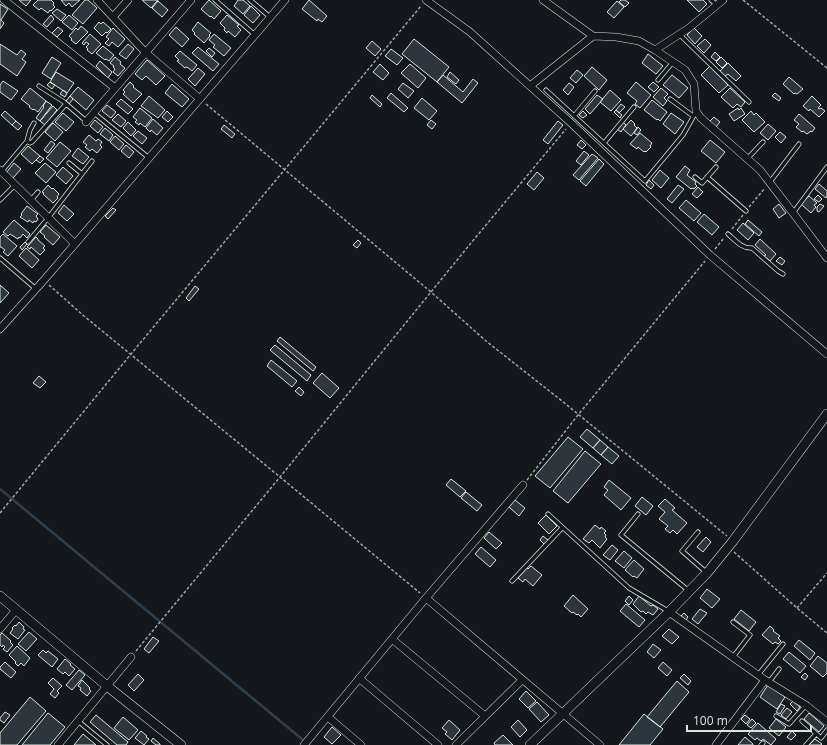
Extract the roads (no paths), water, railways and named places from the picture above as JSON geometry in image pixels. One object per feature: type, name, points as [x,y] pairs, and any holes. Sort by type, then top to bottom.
[{"type":"street","points":[[4,0],[115,88]]},
{"type":"street","points":[[97,0],[145,52],[200,99]]},
{"type":"street","points":[[113,17],[128,0]]},
{"type":"street","points":[[86,122],[191,0]]},
{"type":"street","points":[[0,329],[285,0]]},
{"type":"street","points":[[426,0],[470,32],[571,123],[710,255],[827,354]]},
{"type":"street","points":[[543,0],[594,36],[616,37],[638,41],[655,50],[685,70],[694,84],[695,114],[760,170],[827,258]]},
{"type":"street","points":[[655,50],[679,34],[723,0]]},
{"type":"street","points":[[530,86],[594,36]]},
{"type":"street","points":[[1,170],[75,244]]},
{"type":"street","points":[[530,745],[669,612],[707,573],[827,414]]},
{"type":"street","points":[[304,745],[522,484]]},
{"type":"street","points":[[0,596],[107,686],[181,745]]},
{"type":"street","points":[[426,598],[600,745]]},
{"type":"street","points":[[0,629],[16,610]]},
{"type":"street","points":[[669,612],[758,675],[826,719]]},
{"type":"street","points":[[392,639],[485,716]]},
{"type":"street","points":[[58,745],[131,657]]},
{"type":"street","points":[[359,678],[438,745]]},
{"type":"street","points":[[456,745],[522,680]]},
{"type":"street","points":[[719,744],[767,681]]},
{"type":"street","points":[[328,717],[361,745]]},
{"type":"lane","points":[[215,0],[255,35]]},
{"type":"lane","points":[[250,0],[270,17]]},
{"type":"lane","points":[[711,0],[717,5]]},
{"type":"lane","points":[[679,34],[749,102]]},
{"type":"lane","points":[[658,80],[673,62]]},
{"type":"lane","points":[[39,86],[66,104],[86,122]]},
{"type":"lane","points":[[546,90],[645,181],[683,134],[695,114],[670,99]]},
{"type":"lane","points":[[574,116],[595,91]]},
{"type":"lane","points":[[27,141],[30,143],[32,142],[66,104]]},
{"type":"lane","points":[[604,143],[634,107]]},
{"type":"lane","points":[[94,113],[149,158]]},
{"type":"lane","points":[[1,170],[27,141],[34,123]]},
{"type":"lane","points":[[747,159],[763,142]]},
{"type":"lane","points":[[770,182],[799,144]]},
{"type":"lane","points":[[28,242],[92,161]]},
{"type":"lane","points":[[69,163],[82,174]]},
{"type":"lane","points":[[695,177],[702,183],[716,167]]},
{"type":"lane","points":[[794,213],[827,167]]},
{"type":"lane","points":[[707,177],[746,211]]},
{"type":"lane","points":[[0,200],[15,185]]},
{"type":"lane","points":[[31,201],[38,192]]},
{"type":"lane","points":[[728,234],[743,247],[747,249],[752,248],[778,271],[784,274]]},
{"type":"lane","points":[[0,258],[36,288]]},
{"type":"lane","points":[[548,514],[630,588],[669,612]]},
{"type":"lane","points":[[638,514],[621,535],[690,591]]},
{"type":"lane","points":[[512,581],[562,528]]},
{"type":"lane","points":[[698,532],[682,551],[707,573]]},
{"type":"lane","points":[[733,622],[750,635],[733,657]]},
{"type":"lane","points":[[758,675],[783,644]]},
{"type":"lane","points":[[767,681],[779,669]]},
{"type":"lane","points":[[776,716],[789,724],[806,705]]},
{"type":"lane","points":[[78,721],[107,745]]},
{"type":"lane","points":[[802,722],[820,738],[827,730]]},
{"type":"lane","points":[[806,745],[816,734]]},
{"type":"waterway","points":[[0,489],[309,745]]}]
